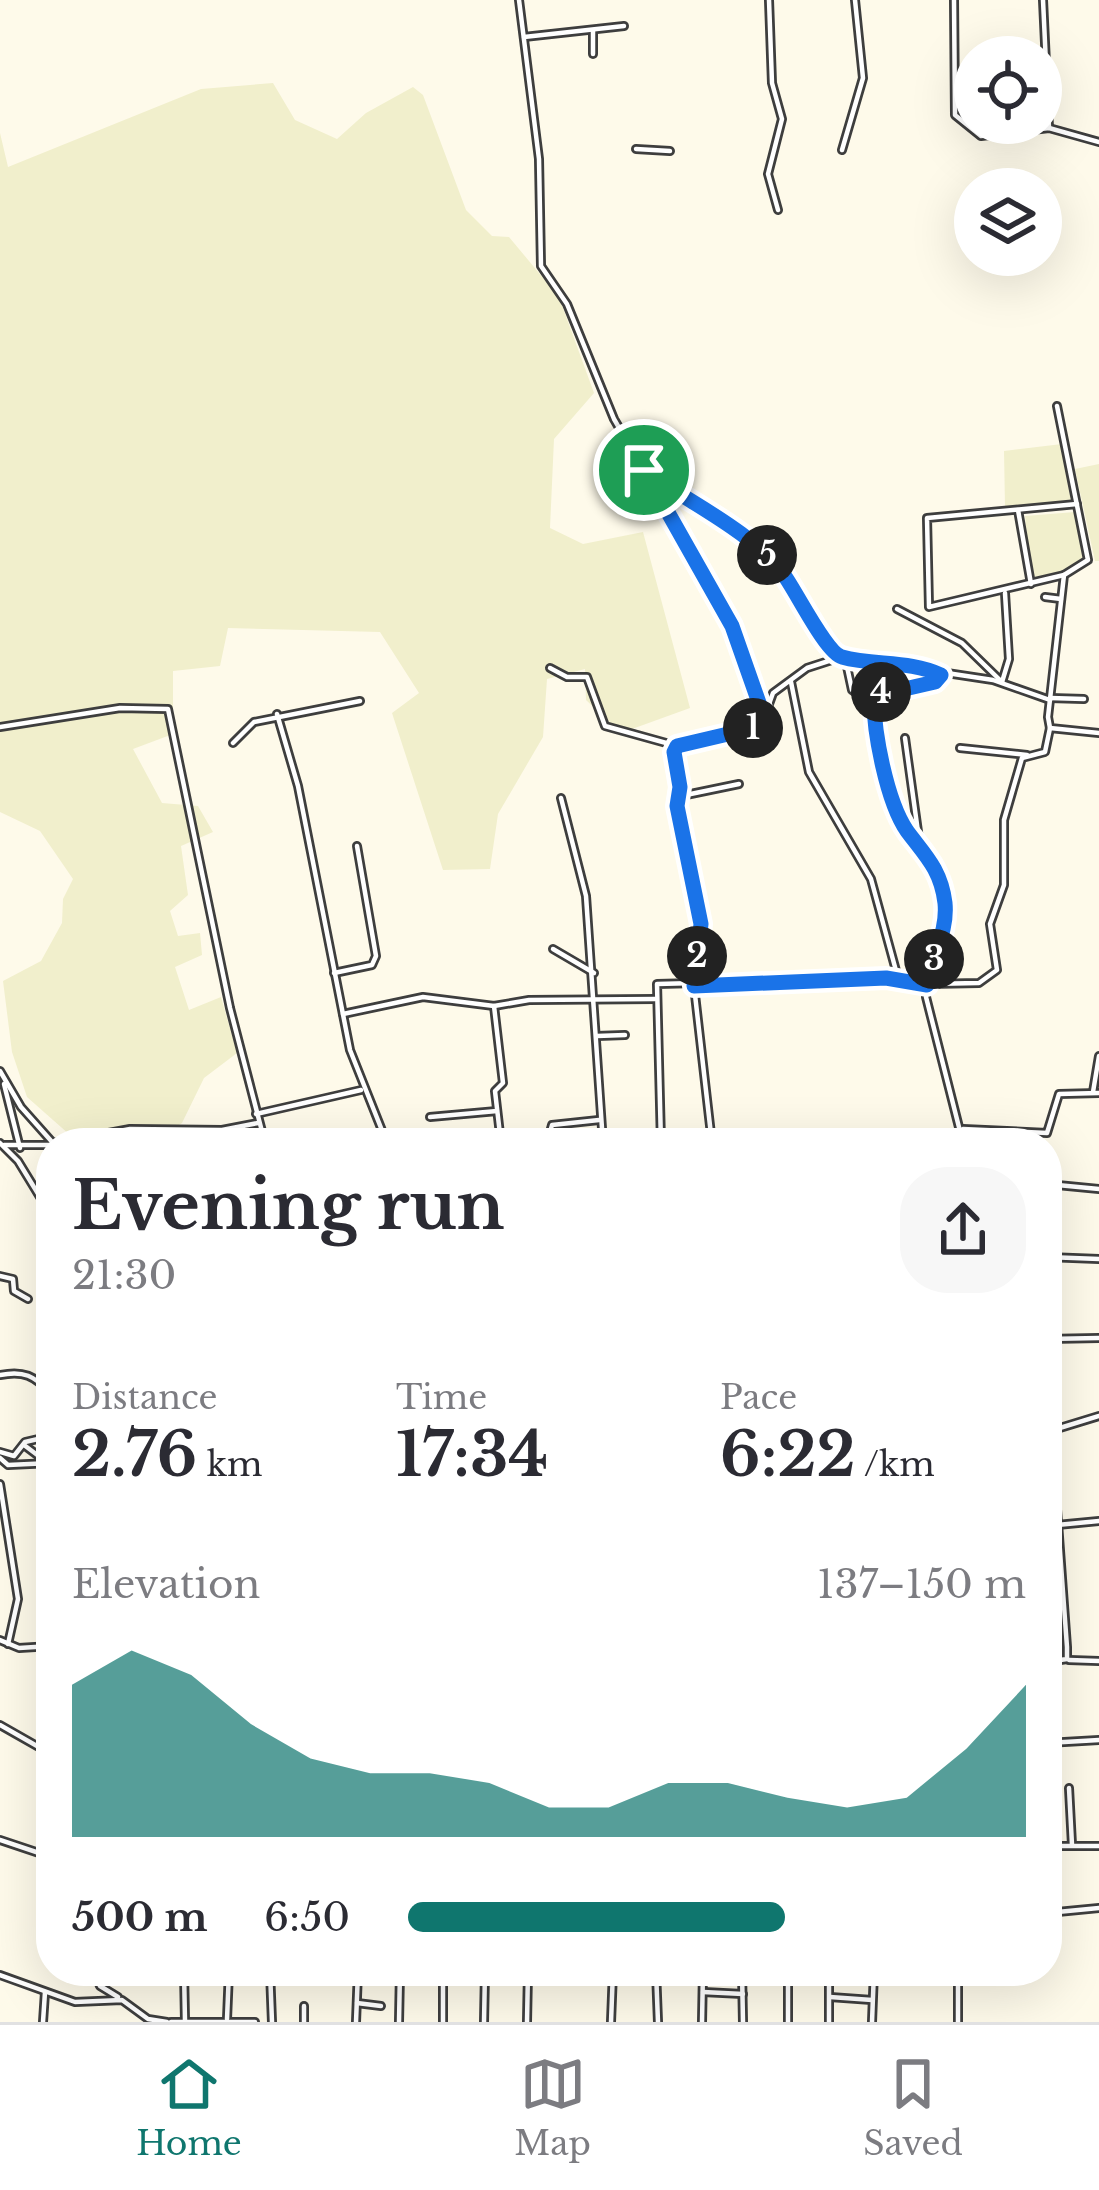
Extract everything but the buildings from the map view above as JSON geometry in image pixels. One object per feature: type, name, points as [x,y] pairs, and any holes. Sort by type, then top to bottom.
[{"type":"street","points":[[519,0],[539,159],[541,266],[567,304],[605,402],[732,626],[764,717]]},
{"type":"street","points":[[769,0],[772,83],[782,119],[768,175],[778,210]]},
{"type":"street","points":[[842,150],[863,78],[855,0]]},
{"type":"street","points":[[955,0],[955,36]]},
{"type":"street","points":[[1043,0],[1045,36]]},
{"type":"street","points":[[524,37],[624,26]]},
{"type":"street","points":[[593,31],[593,54]]},
{"type":"street","points":[[1062,132],[1099,142]]},
{"type":"street","points":[[636,149],[670,151]]},
{"type":"street","points":[[1057,406],[1077,504],[1088,560],[1064,575],[929,607],[927,518],[1077,504]]},
{"type":"street","points":[[644,470],[771,558],[806,604],[826,645],[842,657],[852,690],[874,706]]},
{"type":"street","points":[[1018,510],[1030,584]]},
{"type":"street","points":[[960,748],[1027,755],[1045,752],[1064,575]]},
{"type":"street","points":[[1002,682],[1010,659],[1005,592]]},
{"type":"street","points":[[1045,597],[1061,599]]},
{"type":"street","points":[[897,609],[962,643],[1002,682]]},
{"type":"street","points":[[550,668],[564,676],[587,677],[605,726],[677,746],[758,727],[773,693],[806,668],[842,657],[1002,682],[1050,699],[1084,699]]},
{"type":"street","points":[[919,839],[904,827],[882,774],[874,706],[878,693],[935,682],[941,675]]},
{"type":"street","points":[[790,682],[809,772],[871,879],[899,981]]},
{"type":"street","points":[[232,743],[249,724],[277,715],[313,713],[352,698],[360,700]]},
{"type":"street","points":[[0,727],[120,708],[168,710],[260,1128]]},
{"type":"street","points":[[277,715],[298,786],[343,1014],[380,1128]]},
{"type":"street","points":[[1050,728],[1099,733]]},
{"type":"street","points":[[905,738],[919,839],[943,890],[946,916],[942,947],[927,984],[928,1006],[963,1128]]},
{"type":"street","points":[[677,746],[674,757],[681,796],[677,806],[701,924],[694,986],[710,1128]]},
{"type":"street","points":[[660,1128],[657,984],[979,982],[997,970],[990,924],[1004,885],[1004,820],[1027,755]]},
{"type":"street","points":[[681,796],[739,784]]},
{"type":"street","points":[[561,798],[583,877],[602,1128]]},
{"type":"street","points":[[334,973],[372,965],[376,956],[357,846]]},
{"type":"street","points":[[553,949],[594,973]]},
{"type":"street","points":[[343,1014],[423,997],[494,1006],[529,1000],[655,999]]},
{"type":"street","points":[[494,1006],[504,1063],[503,1084],[495,1091],[499,1128]]},
{"type":"street","points":[[597,1036],[625,1035]]},
{"type":"street","points":[[1048,1128],[1057,1095],[1096,1093],[1099,1056]]},
{"type":"street","points":[[2,1074],[41,1128]]},
{"type":"street","points":[[2,1074],[20,1148]]},
{"type":"street","points":[[256,1114],[364,1089]]},
{"type":"street","points":[[430,1117],[497,1111]]},
{"type":"street","points":[[551,1128],[602,1120]]},
{"type":"street","points":[[232,1128],[258,1123]]},
{"type":"street","points":[[2,1144],[36,1146]]},
{"type":"street","points":[[2,1144],[36,1189]]},
{"type":"street","points":[[1062,1185],[1099,1189]]},
{"type":"street","points":[[1062,1258],[1099,1259]]},
{"type":"street","points":[[0,1276],[14,1279],[14,1291],[28,1299]]},
{"type":"street","points":[[1062,1339],[1099,1338]]},
{"type":"street","points":[[0,1375],[36,1377]]},
{"type":"street","points":[[1062,1427],[1099,1416]]},
{"type":"street","points":[[0,1455],[14,1456],[23,1445],[36,1441]]},
{"type":"street","points":[[23,1445],[36,1454]]},
{"type":"street","points":[[0,1455],[8,1466],[36,1464]]},
{"type":"street","points":[[0,1484],[18,1599],[8,1644]]},
{"type":"street","points":[[1062,1526],[1099,1521]]},
{"type":"street","points":[[1062,1598],[1067,1658]]},
{"type":"street","points":[[0,1640],[36,1645]]},
{"type":"street","points":[[1062,1659],[1099,1661]]},
{"type":"street","points":[[0,1725],[36,1745]]},
{"type":"street","points":[[1062,1742],[1099,1740]]},
{"type":"street","points":[[1070,1788],[1072,1845]]},
{"type":"street","points":[[0,1840],[36,1852]]},
{"type":"street","points":[[1062,1845],[1099,1846]]},
{"type":"street","points":[[1062,1911],[1099,1908]]},
{"type":"street","points":[[2,1978],[81,2003],[122,2000]]},
{"type":"street","points":[[100,1986],[137,2012],[169,2022],[255,2022]]},
{"type":"street","points":[[183,2022],[184,1986]]},
{"type":"street","points":[[227,2020],[228,1986]]},
{"type":"street","points":[[271,1986],[272,2022]]},
{"type":"street","points":[[356,2022],[358,1986]]},
{"type":"street","points":[[399,2022],[400,1986]]},
{"type":"street","points":[[443,1986],[443,2022]]},
{"type":"street","points":[[484,2022],[485,1986]]},
{"type":"street","points":[[527,2022],[528,1986]]},
{"type":"street","points":[[611,2022],[613,1986]]},
{"type":"street","points":[[657,1986],[658,2022]]},
{"type":"street","points":[[702,2022],[703,1986]]},
{"type":"street","points":[[742,1986],[743,2022]]},
{"type":"street","points":[[788,1986],[788,2022]]},
{"type":"street","points":[[828,1986],[829,2022]]},
{"type":"street","points":[[872,2022],[873,1986]]},
{"type":"street","points":[[958,1986],[958,2022]]},
{"type":"street","points":[[44,2022],[45,1991]]},
{"type":"street","points":[[703,1992],[742,1994]]},
{"type":"street","points":[[828,1997],[872,2000]]},
{"type":"street","points":[[357,2003],[381,2006]]},
{"type":"street","points":[[304,2006],[304,2022]]},
{"type":"street","points":[[137,2012],[138,2022]]},
{"type":"shaded area","points":[[273,83],[295,120],[337,139],[366,113],[413,87],[423,95],[466,210],[492,236],[509,237],[559,297],[594,393],[554,439],[550,528],[583,544],[643,532],[690,708],[621,733],[586,700],[585,669],[547,679],[543,737],[498,814],[490,869],[443,870],[392,713],[419,693],[380,632],[228,628],[220,666],[173,671],[173,734],[133,749],[162,803],[198,806],[213,832],[181,846],[188,895],[170,911],[178,936],[200,933],[202,955],[175,967],[189,1010],[221,997],[237,1053],[204,1078],[182,1123],[174,1128],[62,1128],[27,1097],[12,1052],[3,981],[41,961],[62,923],[63,899],[73,879],[40,831],[0,812],[0,133],[8,167],[201,89]]},
{"type":"shaded area","points":[[1062,444],[1071,502],[1005,507],[1004,451]]},
{"type":"shaded area","points":[[1099,464],[1099,561],[1095,561],[1075,469]]},
{"type":"shaded area","points":[[1075,512],[1085,556],[1065,572],[1031,579],[1025,516]]},
{"type":"route","points":[[644,470],[771,558],[806,604],[826,645],[842,657],[916,666],[941,675],[935,682],[874,696],[882,774],[896,797],[904,827],[927,851],[945,900],[942,947],[929,969],[927,985],[886,978],[694,986],[701,924],[688,839],[677,806],[681,796],[674,752],[677,746],[758,727],[764,717],[732,626],[644,470]]}]
